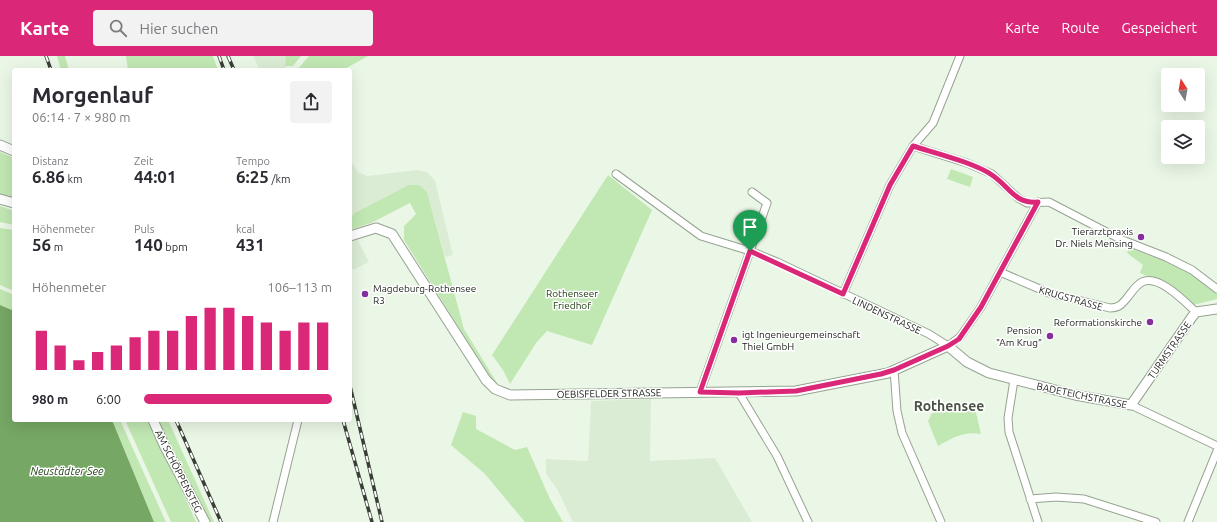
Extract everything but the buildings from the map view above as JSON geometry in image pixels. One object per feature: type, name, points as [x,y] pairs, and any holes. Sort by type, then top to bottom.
[{"type":"street","points":[[843,294],[890,185],[913,146],[933,123],[960,56]]},
{"type":"street","points":[[0,145],[12,150]]},
{"type":"street","points":[[913,146],[967,163],[992,174],[1018,198],[1027,203],[1048,202],[1120,239],[1166,257],[1197,273],[1217,289]]},
{"type":"street","name":"LINDENSTRASSE","points":[[616,174],[701,236],[750,251],[929,334],[948,346]]},
{"type":"street","points":[[700,392],[767,203],[752,192]]},
{"type":"street","points":[[0,199],[12,202]]},
{"type":"street","points":[[948,346],[959,339],[981,307],[1038,202]]},
{"type":"street","name":"OEBISFELDER STRASSE","points":[[353,235],[376,228],[392,234],[474,363],[495,389],[510,395],[700,392],[739,393],[802,390],[894,370],[948,346]]},
{"type":"street","name":"KRUGSTRASSE","points":[[1000,272],[1049,293],[1110,308],[1117,308],[1141,283],[1151,281],[1174,292],[1196,312]]},
{"type":"street","name":"TURMSTRASSE","points":[[1131,405],[1196,312],[1217,309]]},
{"type":"street","name":"BADETEICHSTRASSE","points":[[948,346],[979,370],[1014,380],[1131,405],[1217,446]]},
{"type":"street","points":[[894,370],[897,411],[902,433],[941,522]]},
{"type":"street","points":[[1014,380],[1008,414],[1009,432],[1038,522]]},
{"type":"street","points":[[739,393],[777,456],[808,522]]},
{"type":"street","name":"AM SCHÖPPENSTEG","points":[[154,422],[165,447],[205,522]]},
{"type":"street","points":[[273,522],[298,422]]},
{"type":"street","points":[[1188,522],[1217,451]]},
{"type":"street","points":[[1030,499],[1056,497],[1084,500],[1156,522]]},
{"type":"shaded area","points":[[253,56],[286,56],[286,68],[259,68]]},
{"type":"shaded area","points":[[352,163],[358,172],[367,176],[417,170],[427,172],[435,181],[453,255],[445,257],[427,192],[376,204],[353,214],[352,217]]},
{"type":"shaded area","points":[[352,229],[369,262],[353,270],[352,268]]},
{"type":"shaded area","points":[[651,399],[650,461],[715,458],[752,522],[573,522],[557,489],[546,474],[546,459],[588,461],[591,401]]},
{"type":"green space","points":[[57,56],[65,56],[68,68],[60,68]]},
{"type":"green space","points":[[126,56],[213,56],[217,68],[128,68]]},
{"type":"green space","points":[[286,56],[301,56],[293,66],[285,66]]},
{"type":"green space","points":[[309,56],[368,56],[347,68],[299,68]]},
{"type":"green space","points":[[0,152],[12,157],[12,198],[0,195]]},
{"type":"green space","points":[[951,169],[973,177],[970,187],[947,179]]},
{"type":"green space","name":"Rothenseer Friedhof","points":[[608,175],[652,210],[592,345],[547,331],[536,343],[510,384],[503,370],[492,355]]},
{"type":"green space","points":[[409,185],[419,185],[427,192],[464,329],[497,383],[494,384],[404,240],[404,226],[416,214],[410,203],[371,223],[352,229],[353,214]]},
{"type":"green space","points":[[0,206],[12,210],[12,225],[0,222]]},
{"type":"green space","points":[[0,228],[12,230],[12,290],[0,285]]},
{"type":"green space","points":[[1129,248],[1165,261],[1197,277],[1217,294],[1217,299],[1193,305],[1174,290],[1140,273],[1143,265],[1127,253]]},
{"type":"green space","points":[[0,289],[12,294],[12,310],[0,305]]},
{"type":"green space","points":[[975,408],[981,434],[964,434],[938,446],[928,421],[932,413]]},
{"type":"green space","points":[[463,412],[476,416],[476,429],[515,450],[527,447],[550,499],[563,522],[525,522],[484,473],[451,445]]},
{"type":"green space","points":[[113,422],[121,422],[166,522],[154,522]]},
{"type":"green space","points":[[126,422],[151,422],[196,522],[171,522]]},
{"type":"green space","points":[[158,422],[169,422],[214,522],[209,522]]},
{"type":"water","name":"Neustädter See","points":[[0,305],[12,310],[12,422],[113,422],[154,522],[0,522]]},
{"type":"railway","points":[[46,56],[50,68]]},
{"type":"railway","points":[[219,56],[223,68]]},
{"type":"railway","points":[[228,56],[233,68]]},
{"type":"railway","points":[[352,394],[382,522]]},
{"type":"railway","points":[[177,422],[221,522]]},
{"type":"railway","points":[[344,422],[372,522]]},
{"type":"place","name":"Tierarztpraxis Dr. Niels Mensing","points":[[1141,237]]},
{"type":"place","name":"Magdeburg-Rothensee R3","points":[[365,294]]},
{"type":"place","name":"Reformationskirche","points":[[1150,322]]},
{"type":"place","name":"Pension \"Am Krug\"","points":[[1050,336]]},
{"type":"place","name":"igt Ingenieurgemeinschaft Thiel GmbH","points":[[734,340]]},
{"type":"district","name":"Rothensee","points":[[949,406]]},
{"type":"route","points":[[913,146],[967,163],[992,174],[1018,198],[1027,203],[1038,202],[981,307],[960,337],[948,346],[894,370],[831,385],[781,392],[700,392],[750,251],[790,268],[843,294],[890,185],[913,146]]}]
